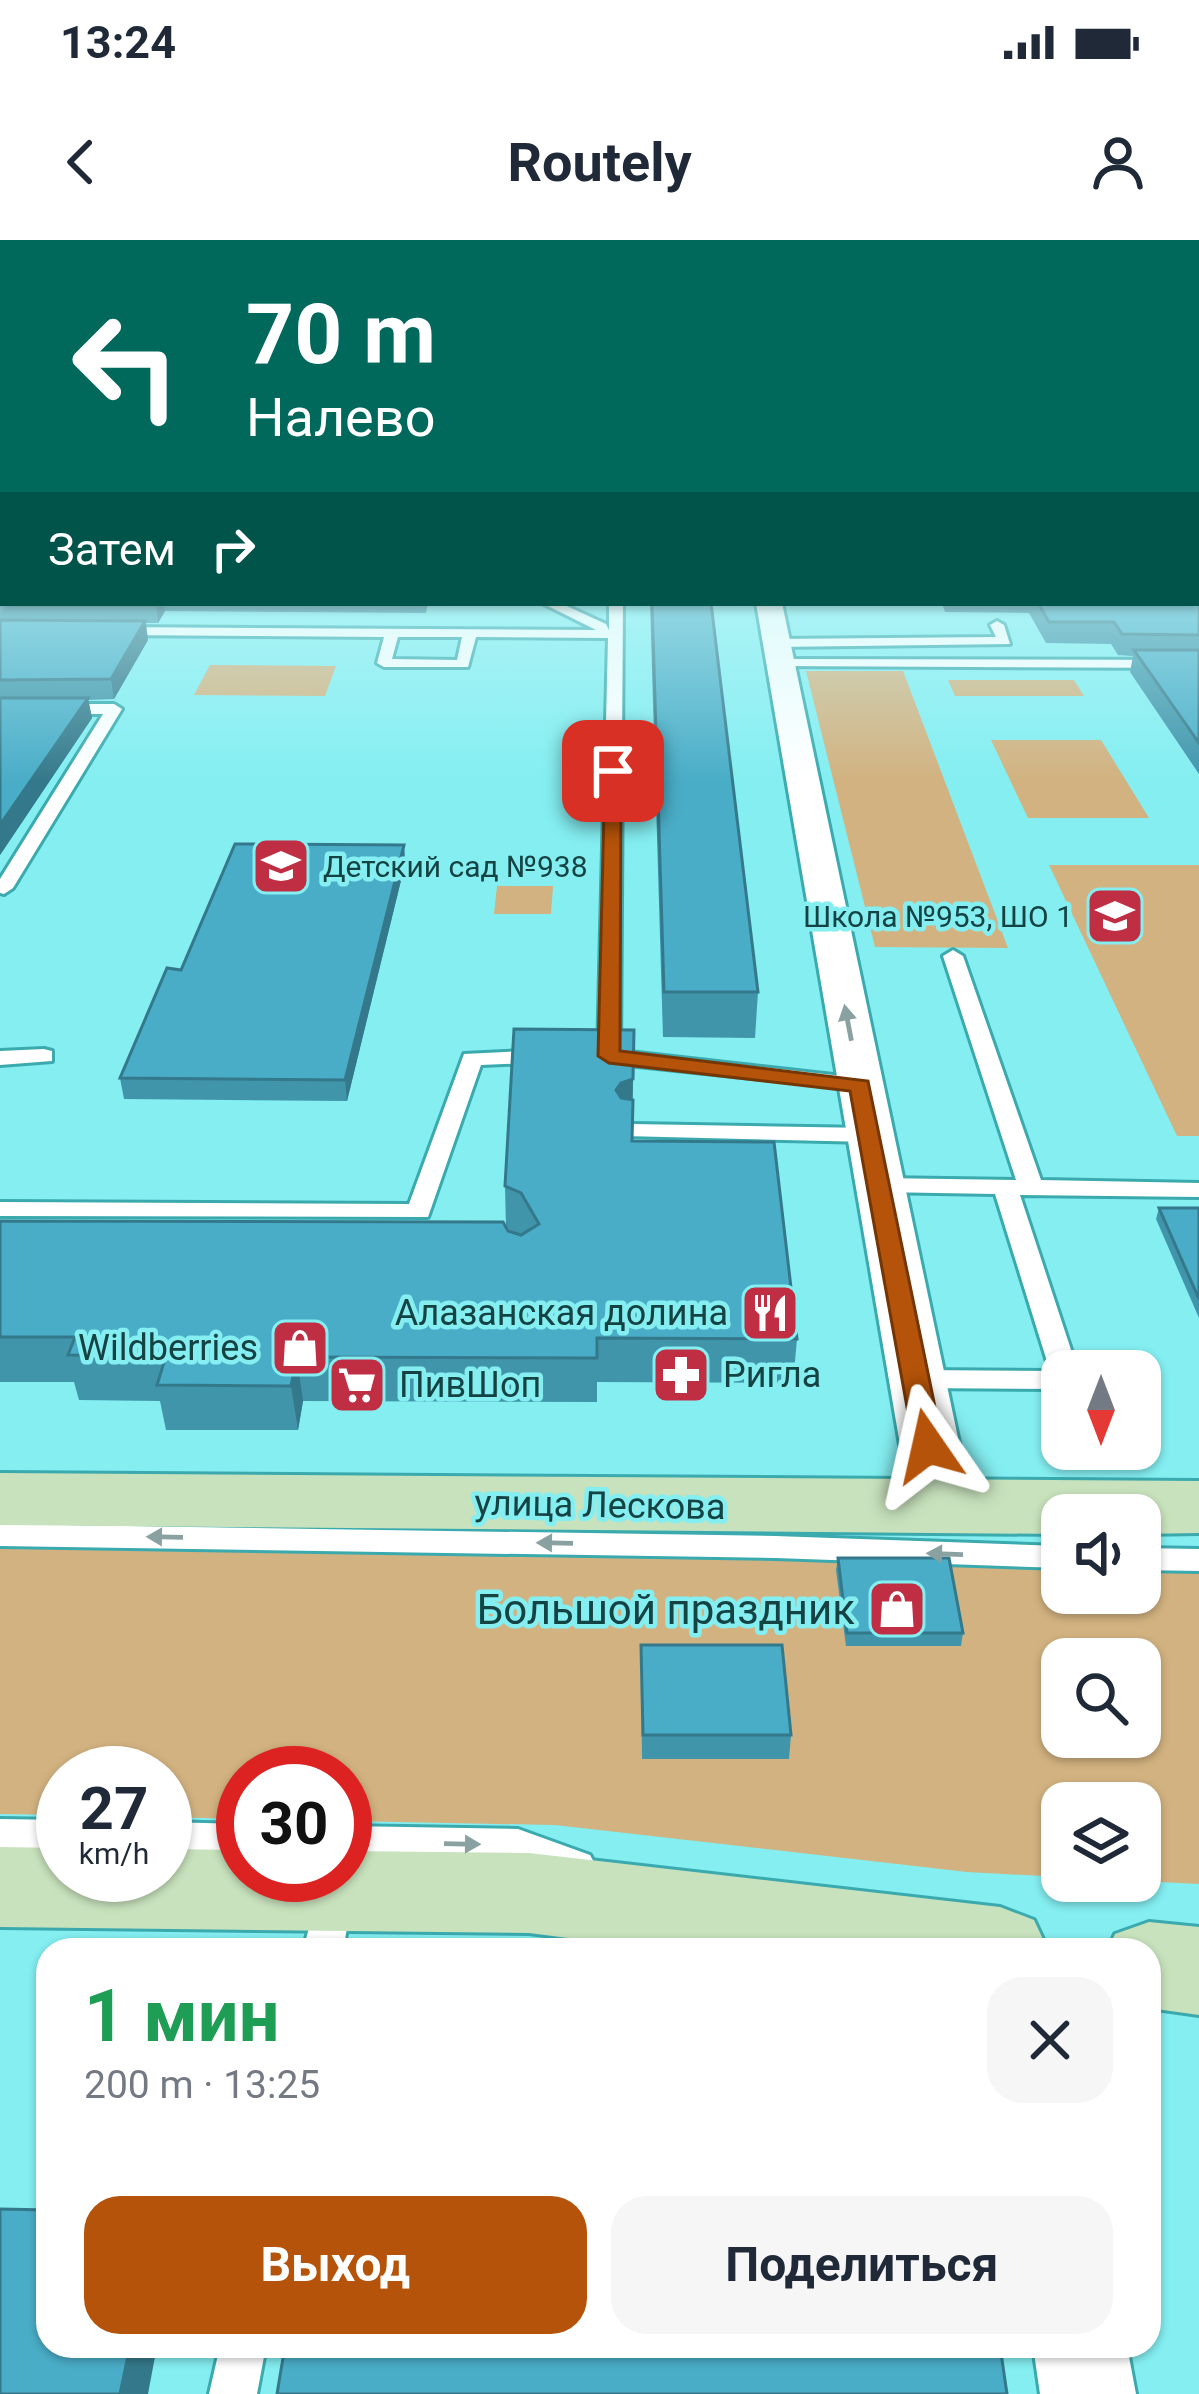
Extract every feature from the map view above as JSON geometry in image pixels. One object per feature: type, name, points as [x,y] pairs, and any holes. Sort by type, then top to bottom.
[{"type":"main road","name":"улица Лескова","points":[[0,1499],[942,1509],[1199,1507]]},
{"type":"main road","points":[[0,1887],[216,1892]]},
{"type":"main road","points":[[372,1894],[529,1893],[906,1938]]},
{"type":"main road","points":[[1161,1966],[1199,1971]]},
{"type":"street","points":[[775,636],[942,1509]]},
{"type":"street","points":[[1082,2358],[1088,2394]]},
{"type":"lane","points":[[555,606],[616,634]]},
{"type":"lane","points":[[586,1056],[616,606]]},
{"type":"lane","points":[[775,636],[1005,641],[997,626]]},
{"type":"lane","points":[[90,631],[616,634]]},
{"type":"lane","points":[[392,633],[384,663],[463,664],[470,633]]},
{"type":"lane","points":[[775,636],[1199,664]]},
{"type":"lane","points":[[0,709],[114,709],[4,888]]},
{"type":"lane","points":[[953,956],[1018,1187],[1057,1350]]},
{"type":"lane","points":[[0,1209],[428,1215],[472,1059],[586,1056],[860,1085]]},
{"type":"lane","points":[[0,1058],[44,1057]]},
{"type":"lane","points":[[632,1131],[869,1135]]},
{"type":"lane","points":[[879,1185],[1199,1190]]},
{"type":"lane","points":[[915,1379],[1041,1376]]},
{"type":"lane","name":"улица Лескова","points":[[0,1535],[775,1547],[1041,1556]]},
{"type":"lane","points":[[1161,1559],[1199,1560]]},
{"type":"lane","points":[[0,1835],[36,1836]]},
{"type":"lane","points":[[233,2394],[240,2358]]},
{"type":"shaded area","points":[[210,665],[336,666],[325,696],[194,695]]},
{"type":"shaded area","points":[[806,671],[903,671],[1008,948],[875,947]]},
{"type":"shaded area","points":[[948,680],[1074,680],[1084,696],[955,696]]},
{"type":"shaded area","points":[[991,740],[1101,740],[1149,818],[1028,818]]},
{"type":"shaded area","points":[[1049,865],[1199,865],[1199,1136],[1177,1136]]},
{"type":"shaded area","points":[[497,886],[553,886],[551,914],[494,914]]},
{"type":"shaded area","points":[[0,1538],[1041,1552],[1041,1614],[1161,1614],[1161,1553],[1199,1554],[1199,1884],[1161,1882],[1161,1782],[1041,1782],[1041,1876],[967,1872],[555,1825],[372,1822],[372,1746],[216,1746],[216,1818],[192,1818],[192,1746],[36,1746],[36,1815],[0,1814]]},
{"type":"building","points":[[652,606],[711,606],[758,992],[664,992]]},
{"type":"building","points":[[1040,606],[1199,606],[1199,635],[1122,634],[1114,622],[1049,622]]},
{"type":"building","points":[[0,620],[145,621],[111,679],[0,680]]},
{"type":"building","points":[[1134,650],[1199,650],[1199,743]]},
{"type":"building","points":[[0,698],[88,698],[0,825]]},
{"type":"building","points":[[235,844],[404,845],[345,1080],[120,1078],[167,968],[181,970]]},
{"type":"building","points":[[514,1029],[634,1030],[633,1079],[616,1090],[621,1098],[633,1100],[632,1141],[774,1142],[797,1339],[597,1338],[597,1358],[297,1357],[291,1386],[157,1385],[166,1356],[68,1355],[75,1337],[0,1337],[0,1221],[503,1222],[508,1231],[521,1235],[539,1224],[521,1193],[505,1186]]},
{"type":"building","points":[[1159,1208],[1199,1208],[1199,1299]]},
{"type":"building","name":"Большой праздник","points":[[838,1558],[949,1558],[963,1633],[847,1633]]},
{"type":"building","points":[[641,1645],[782,1645],[791,1735],[643,1735]]},
{"type":"building","points":[[0,2209],[36,2210],[36,2358],[128,2358],[120,2394],[0,2394]]},
{"type":"building","points":[[283,2358],[1002,2358],[1007,2394],[277,2394]]},
{"type":"place","name":"Детский сад №938","points":[[281,866]]},
{"type":"place","name":"Школа №953, ШО 1","points":[[1115,916]]},
{"type":"place","name":"Алазанская долина","points":[[770,1313]]},
{"type":"place","name":"Wildberries","points":[[300,1348]]},
{"type":"place","name":"Ригла","points":[[681,1375]]},
{"type":"place","name":"ПивШоп","points":[[357,1385]]},
{"type":"place","name":"Большой праздник","points":[[897,1609]]},
{"type":"route","points":[[613,771],[609,1056],[860,1085],[928,1446]]}]
